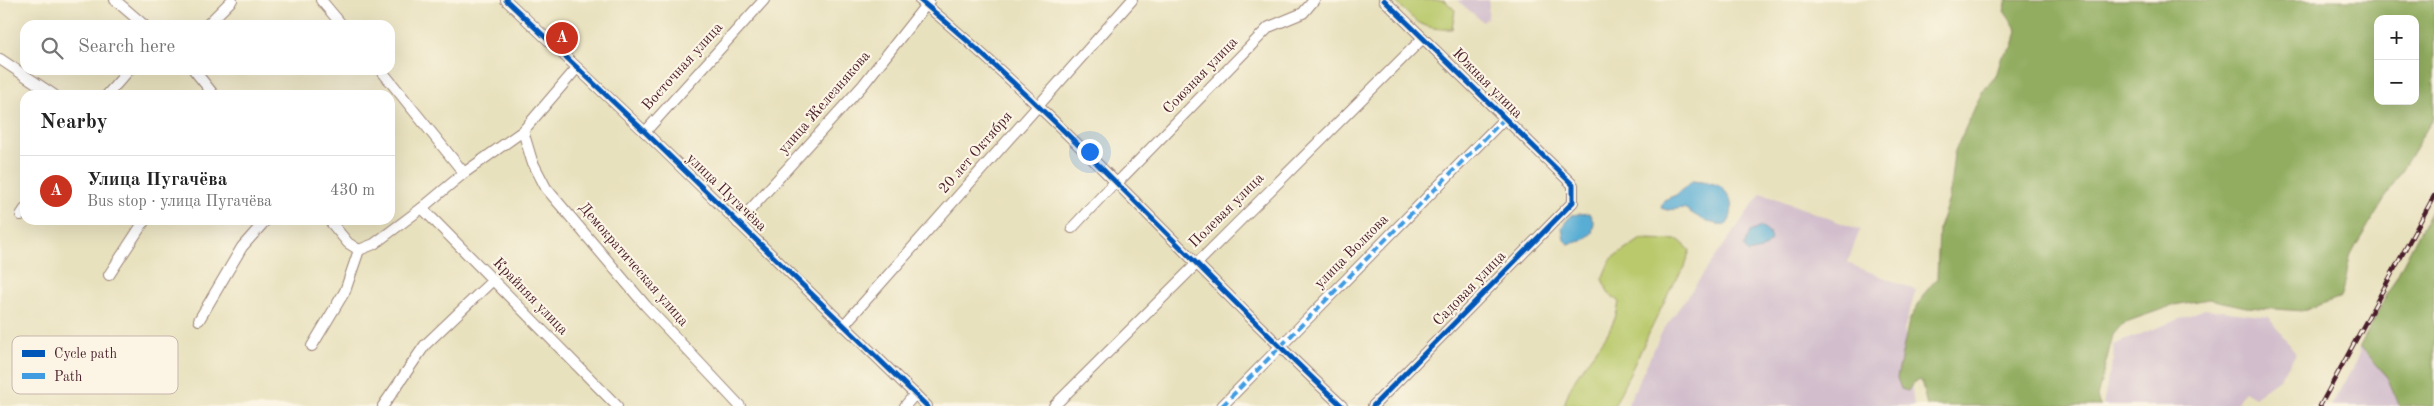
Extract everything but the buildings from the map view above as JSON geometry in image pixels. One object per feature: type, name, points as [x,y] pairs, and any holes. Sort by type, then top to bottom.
[{"type":"street","points":[[115,0],[138,20]]},
{"type":"street","points":[[213,20],[232,0]]},
{"type":"street","points":[[321,0],[338,20]]},
{"type":"street","name":"улица Пугачёва","points":[[506,0],[927,406]]},
{"type":"street","name":"Восточная улица","points":[[645,132],[764,0]]},
{"type":"street","name":"20 лет Октября","points":[[843,326],[1132,0]]},
{"type":"street","name":"Союзная улица","points":[[1072,228],[1269,27],[1303,12],[1314,0]]},
{"type":"street","name":"Южная улица","points":[[1384,0],[1573,185]]},
{"type":"street","points":[[925,2],[1038,105],[1279,347],[1342,406]]},
{"type":"street","name":"улица Железнякова","points":[[738,223],[863,85],[925,2]]},
{"type":"street","name":"Полевая улица","points":[[1054,406],[1423,38]]},
{"type":"street","points":[[0,59],[20,72]]},
{"type":"street","points":[[312,346],[345,291],[359,250],[374,244],[464,173],[523,130],[577,68]]},
{"type":"street","points":[[24,75],[46,90]]},
{"type":"street","points":[[112,90],[125,75]]},
{"type":"street","points":[[198,75],[210,90]]},
{"type":"street","points":[[385,75],[464,173]]},
{"type":"street","name":"улица Волкова","points":[[1222,406],[1504,119]]},
{"type":"street","name":"Демократическая улица","points":[[523,130],[532,161],[546,188],[646,306],[740,406]]},
{"type":"street","name":"Садовая улица","points":[[1374,406],[1573,202],[1573,185]]},
{"type":"street","name":"Крайняя улица","points":[[422,208],[617,406]]},
{"type":"street","points":[[108,276],[142,225]]},
{"type":"street","points":[[199,320],[242,247],[262,225]]},
{"type":"street","points":[[333,225],[348,243],[359,250]]},
{"type":"street","points":[[382,406],[425,345],[493,280]]},
{"type":"street","points":[[905,406],[915,394]]},
{"type":"shaded area","points":[[1457,0],[1489,0],[1488,17],[1483,22]]},
{"type":"shaded area","points":[[1761,193],[1860,230],[1847,263],[1916,290],[1904,329],[1914,406],[1627,406],[1662,332]]},
{"type":"shaded area","points":[[2205,309],[2269,317],[2296,354],[2279,379],[2254,397],[2244,391],[2235,406],[2103,406],[2108,378],[2114,359],[2113,345]]},
{"type":"shaded area","points":[[2360,346],[2386,375],[2400,406],[2331,406],[2358,357]]},
{"type":"green space","points":[[1394,0],[1444,0],[1455,10],[1452,29],[1433,28],[1419,23]]},
{"type":"green space","points":[[2007,0],[2434,0],[2434,117],[2351,254],[2341,297],[2303,311],[2246,307],[2209,299],[2174,305],[2123,323],[2113,335],[2097,397],[2100,406],[1927,406],[1921,380],[1913,383],[1908,391],[1901,389],[1897,378],[1909,321],[1924,294],[1937,278],[1939,228],[1949,199],[1954,153],[1982,92],[1996,76],[2002,56],[2013,47],[2017,30],[2004,11]]},
{"type":"green space","points":[[2434,205],[2434,406],[2400,406],[2386,375],[2360,346]]},
{"type":"green space","points":[[1641,239],[1679,240],[1690,250],[1684,267],[1670,290],[1614,406],[1564,406],[1576,378],[1602,342],[1615,317],[1619,302],[1609,294],[1602,279],[1610,260]]},
{"type":"water","points":[[1692,181],[1710,183],[1724,190],[1730,199],[1732,209],[1727,224],[1721,225],[1710,222],[1684,208],[1667,210],[1661,208],[1664,200],[1676,195]]},
{"type":"water","points":[[1589,213],[1594,223],[1592,233],[1582,241],[1568,244],[1564,240],[1562,227],[1571,215]]},
{"type":"water","points":[[1761,227],[1769,233],[1771,241],[1761,250],[1748,253],[1744,246],[1750,232]]},
{"type":"railway","points":[[2320,406],[2434,196]]},
{"type":"marked path","points":[[1222,406],[1504,119]]},
{"type":"cycle path","points":[[506,0],[927,406]]},
{"type":"cycle path","points":[[920,0],[1029,97],[1342,406]]},
{"type":"cycle path","points":[[1373,406],[1573,202],[1573,185],[1384,0]]},
{"type":"place","name":"Улица Пугачёва","points":[[562,38]]}]
